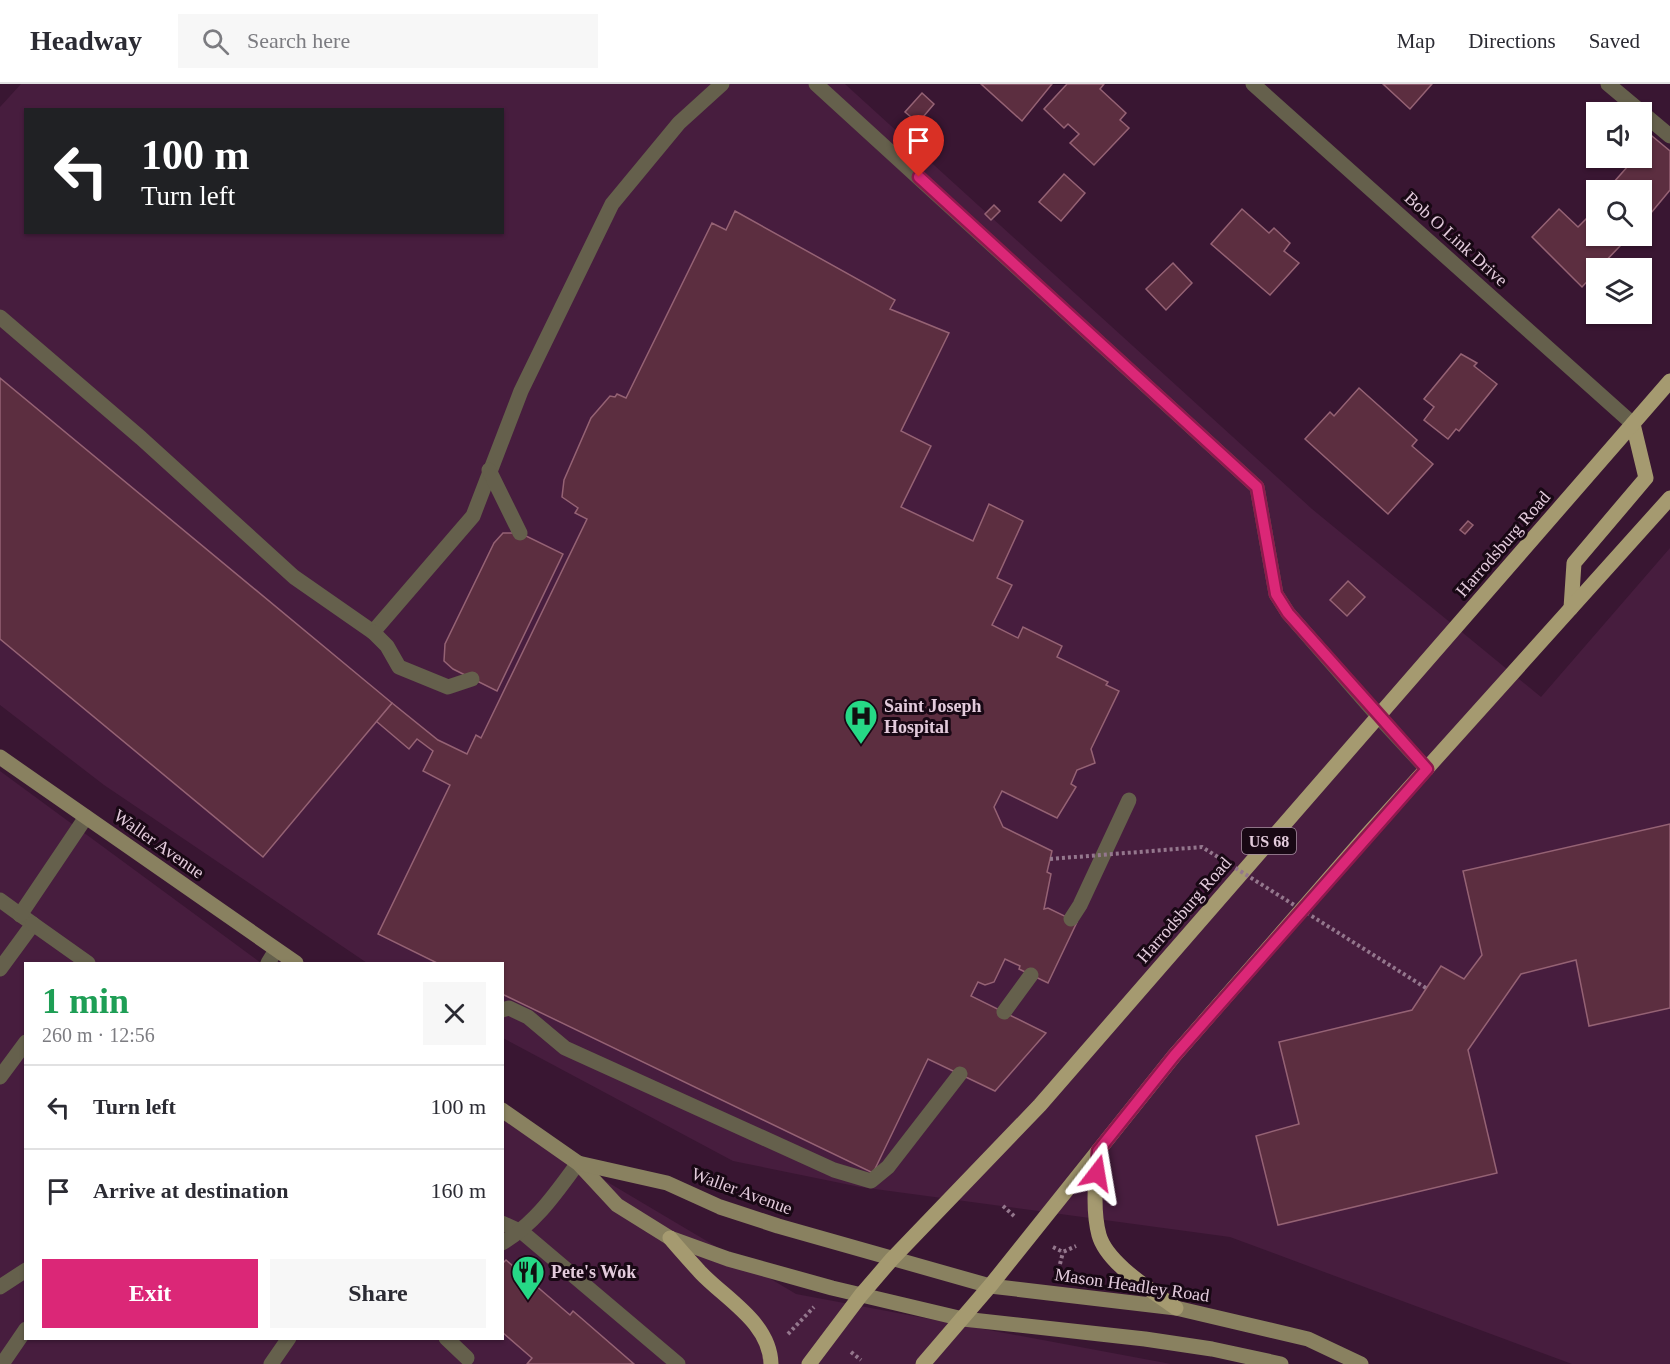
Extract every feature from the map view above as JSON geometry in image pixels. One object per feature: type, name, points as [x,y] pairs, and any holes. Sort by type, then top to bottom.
[{"type":"main road","name":"Harrodsburg Road","points":[[861,1295],[892,1259],[1040,1105],[1670,381]]},
{"type":"main road","points":[[1572,608],[1574,563],[1646,478],[1633,424]]},
{"type":"main road","points":[[923,1364],[990,1286],[1174,1056],[1670,498]]},
{"type":"main road","name":"Waller Avenue","points":[[0,757],[86,817],[272,956],[293,962]]},
{"type":"main road","name":"Waller Avenue","points":[[504,1111],[578,1163],[617,1205],[670,1238],[728,1259],[861,1295]]},
{"type":"main road","points":[[1098,1151],[1095,1194],[1100,1236],[1118,1263],[1176,1308]]},
{"type":"main road","name":"Waller Avenue","points":[[578,1163],[667,1183],[720,1207],[892,1259]]},
{"type":"main road","points":[[670,1238],[702,1274],[754,1322],[767,1344],[771,1364]]},
{"type":"main road","name":"Mason Headley Road","points":[[892,1259],[990,1286],[1176,1308],[1308,1339],[1361,1364]]},
{"type":"main road","points":[[861,1295],[963,1319],[1156,1341],[1212,1349],[1281,1364]]},
{"type":"main road","name":"US 68","points":[[809,1364],[861,1295]]},
{"type":"street","points":[[373,632],[473,516],[521,391],[612,204],[680,123],[722,84]]},
{"type":"street","points":[[816,84],[1257,487],[1276,594],[1288,613],[1427,769]]},
{"type":"street","name":"Bob O Link Drive","points":[[1253,84],[1633,424]]},
{"type":"street","points":[[1608,84],[1670,136]]},
{"type":"street","points":[[0,317],[141,438],[294,577],[373,632],[387,646],[399,667],[448,687],[472,679]]},
{"type":"street","points":[[489,471],[520,533]]},
{"type":"street","points":[[1071,919],[1080,905],[1129,800]]},
{"type":"street","points":[[20,915],[86,817]]},
{"type":"street","points":[[0,900],[85,962]]},
{"type":"street","points":[[0,969],[33,924]]},
{"type":"street","points":[[1004,1012],[1031,975]]},
{"type":"street","points":[[504,1009],[509,1008],[528,1017],[565,1048],[834,1170],[872,1181],[888,1167],[960,1074]]},
{"type":"street","points":[[0,1077],[24,1045]]},
{"type":"street","points":[[504,1242],[522,1232],[551,1200],[578,1163]]},
{"type":"street","points":[[504,1224],[522,1232],[678,1364]]},
{"type":"street","points":[[0,1287],[24,1271]]},
{"type":"street","points":[[2,1364],[24,1332]]},
{"type":"street","points":[[271,1364],[288,1340]]},
{"type":"street","points":[[448,1340],[467,1358]]},
{"type":"path","points":[[1050,859],[1202,848],[1426,988]]},
{"type":"path","points":[[1003,1206],[1014,1216]]},
{"type":"path","points":[[1060,1264],[1063,1252],[1083,1243]]},
{"type":"path","points":[[785,1337],[815,1307]]},
{"type":"path","points":[[851,1352],[861,1360]]},
{"type":"shaded area","name":"Saint Joseph Hospital","points":[[21,84],[845,84],[1312,509],[1541,697],[1670,548],[1670,1364],[1572,1364],[1230,1237],[860,1187],[733,1161],[504,1039],[504,962],[366,962],[104,785],[0,705],[0,107]]},
{"type":"shaded area","points":[[0,771],[260,962],[24,962],[24,1340],[504,1340],[504,1121],[796,1294],[1171,1364],[0,1364]]},
{"type":"building","points":[[981,84],[1052,84],[1022,121]]},
{"type":"building","points":[[1067,84],[1104,84],[1100,89],[1126,113],[1120,120],[1129,128],[1094,165],[1070,143],[1079,134],[1068,124],[1064,128],[1044,109]]},
{"type":"building","points":[[1383,84],[1432,84],[1410,109]]},
{"type":"building","points":[[922,93],[934,104],[918,123],[905,112]]},
{"type":"building","points":[[1652,136],[1670,151],[1670,190],[1652,212],[1652,180],[1616,180],[1626,168],[1652,168]]},
{"type":"building","points":[[1064,174],[1085,193],[1061,221],[1039,202]]},
{"type":"building","points":[[994,205],[1000,211],[991,220],[985,214]]},
{"type":"building","points":[[1242,209],[1269,233],[1274,228],[1290,243],[1284,251],[1299,263],[1270,295],[1211,244]]},
{"type":"building","points":[[1559,209],[1578,227],[1586,219],[1586,246],[1620,246],[1609,258],[1586,258],[1586,283],[1582,287],[1532,237]]},
{"type":"building","points":[[735,211],[895,300],[890,309],[949,333],[901,431],[931,446],[901,507],[973,541],[989,504],[1023,521],[997,578],[1012,585],[992,625],[1018,638],[1023,627],[1062,646],[1057,657],[1108,682],[1106,685],[1119,691],[1091,749],[1095,763],[1077,770],[1071,784],[1076,787],[1057,818],[1002,791],[994,807],[1003,827],[1052,851],[1047,872],[1051,874],[1044,909],[1048,908],[1077,922],[1048,983],[1019,969],[1020,966],[1005,959],[994,982],[985,985],[978,982],[971,996],[1046,1033],[995,1091],[928,1059],[873,1173],[504,995],[504,962],[435,962],[378,934],[450,785],[423,771],[433,751],[417,739],[409,749],[376,721],[392,703],[438,740],[467,754],[476,735],[481,738],[587,519],[575,513],[578,508],[562,497],[564,480],[591,418],[610,396],[615,397],[617,394],[626,398],[712,223],[726,230]]},
{"type":"building","points":[[1173,263],[1192,283],[1166,310],[1146,289]]},
{"type":"building","points":[[1461,354],[1477,363],[1474,366],[1497,384],[1459,431],[1456,429],[1448,439],[1424,420],[1434,407],[1424,399]]},
{"type":"building","points":[[0,378],[392,703],[263,857],[0,639]]},
{"type":"building","points":[[1359,388],[1417,440],[1412,446],[1433,464],[1388,514],[1305,439],[1330,412],[1334,416]]},
{"type":"building","points":[[1468,521],[1473,525],[1465,534],[1460,530]]},
{"type":"building","points":[[503,533],[520,533],[563,554],[497,691],[453,669],[444,661],[445,644],[494,543]]},
{"type":"building","points":[[1348,581],[1365,597],[1347,616],[1330,600]]},
{"type":"building","points":[[1670,824],[1670,1008],[1589,1026],[1576,960],[1521,974],[1468,1050],[1497,1173],[1278,1225],[1256,1136],[1299,1124],[1279,1042],[1412,1010],[1441,966],[1464,979],[1482,955],[1463,871]]},
{"type":"building","points":[[506,1260],[570,1315],[573,1311],[634,1364],[527,1364],[532,1358],[504,1334],[504,1262]]},
{"type":"place","name":"Saint Joseph Hospital","points":[[861,745]]},
{"type":"place","name":"Pete's Wok","points":[[528,1301]]},
{"type":"route","points":[[919,177],[1257,487],[1276,594],[1288,613],[1427,769],[1174,1056],[1098,1151],[1097,1173]]}]
